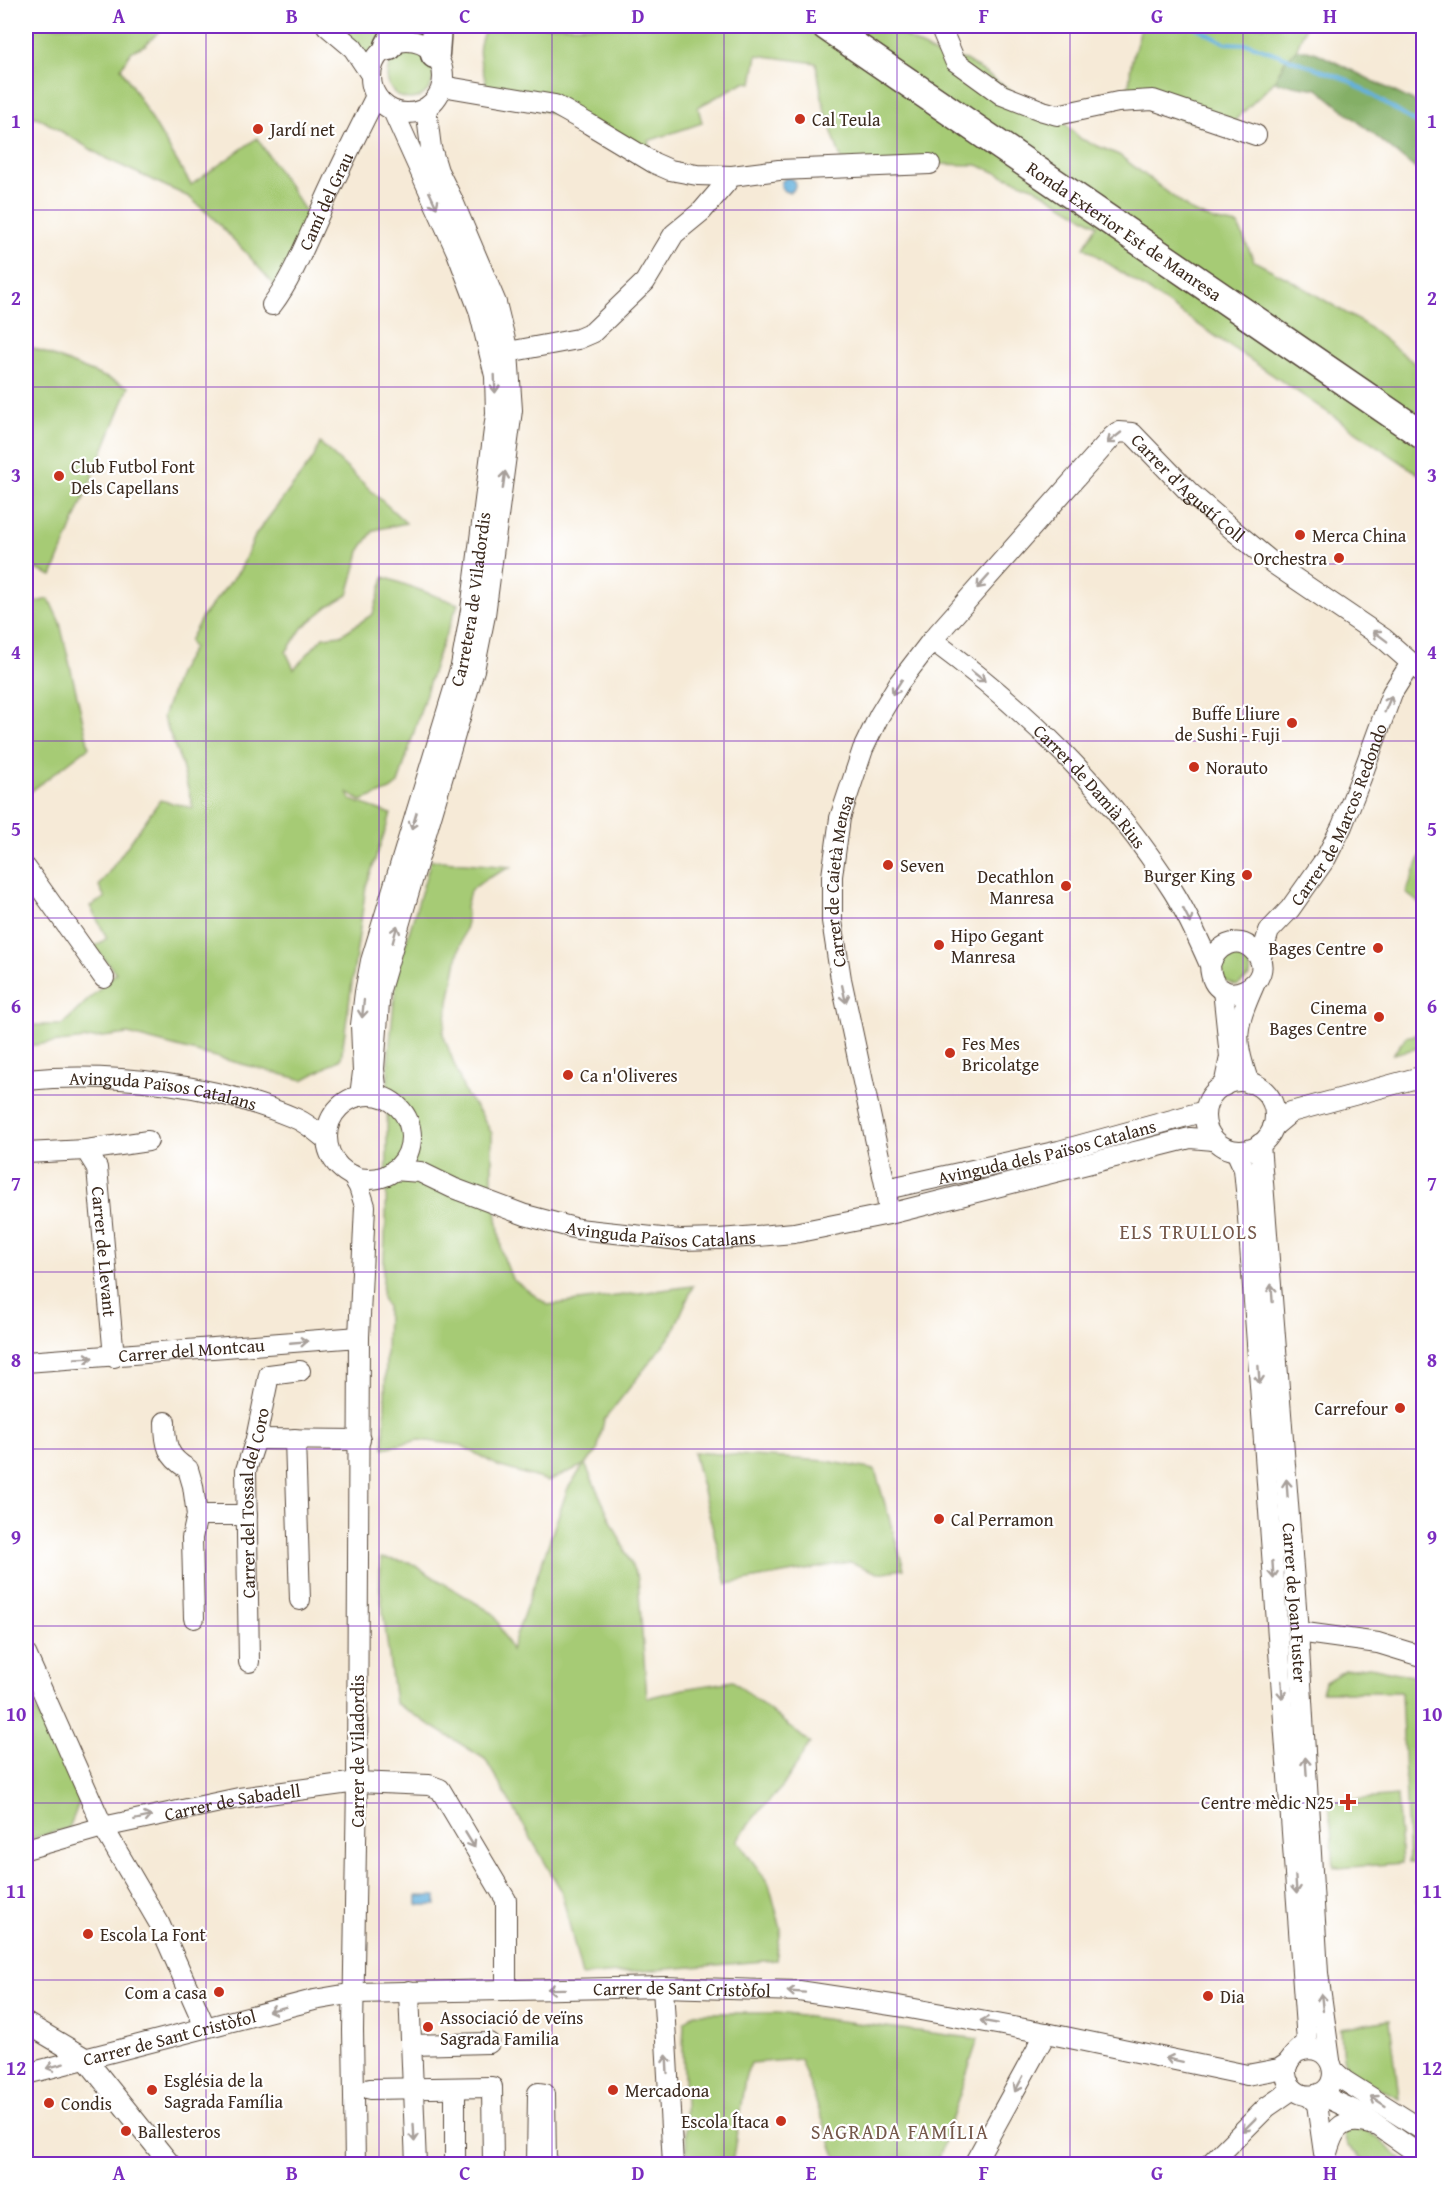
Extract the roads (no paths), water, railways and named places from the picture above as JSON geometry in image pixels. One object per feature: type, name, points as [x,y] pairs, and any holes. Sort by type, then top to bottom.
[{"type":"highway","name":"Ronda Exterior Est de Manresa","points":[[826,26],[1424,435]]},
{"type":"highway","name":"Ronda Exterior Est de Manresa","points":[[856,26],[1424,416]]},
{"type":"street","points":[[327,26],[353,48],[371,75],[376,96],[384,105],[393,111],[410,113],[426,108],[436,99],[442,86],[442,66],[428,26]]},
{"type":"street","points":[[939,26],[955,61],[1002,96],[1043,111],[1057,115],[1118,102],[1153,100],[1256,135]]},
{"type":"street","points":[[371,75],[376,58],[400,35],[413,41],[432,42]]},
{"type":"street","points":[[442,86],[555,105],[654,163],[670,170],[697,175],[732,176],[779,170],[930,164]]},
{"type":"street","name":"Camí del Grau","points":[[272,305],[294,268],[350,146],[376,96]]},
{"type":"street","name":"Carretera de Viladordis","points":[[368,1095],[374,1069],[380,990],[474,670],[485,615],[512,410],[508,352],[496,303],[438,171],[426,108]]},
{"type":"street","name":"Carretera de Viladordis","points":[[368,1095],[363,1072],[361,1025],[365,992],[371,961],[461,666],[471,610],[496,414],[495,376],[478,310],[456,250],[393,111]]},
{"type":"street","points":[[508,352],[578,339],[592,333],[645,282],[674,234],[702,211],[732,176]]},
{"type":"street","name":"Carrer d'Agustí Coll","points":[[932,640],[1112,437],[1118,432],[1125,431],[1137,438],[1189,492],[1274,564],[1383,638],[1417,669]]},
{"type":"street","name":"Carrer de Damià Rius","points":[[932,640],[1008,699],[1075,763],[1142,846],[1174,892],[1210,964]]},
{"type":"street","name":"Carrer de Caietà Mensa","points":[[898,1211],[886,1189],[853,1034],[832,921],[833,864],[840,818],[863,749],[898,683],[932,640]]},
{"type":"street","name":"Carrer de Marcos Redondo","points":[[1260,960],[1269,931],[1290,909],[1326,858],[1342,826],[1392,693],[1417,669]]},
{"type":"street","points":[[26,868],[104,978]]},
{"type":"street","points":[[1249,1083],[1239,1057],[1237,1037],[1243,1010],[1261,971],[1260,960],[1251,947],[1238,942],[1220,948],[1210,964],[1212,977],[1223,990],[1233,993],[1243,992],[1254,985]]},
{"type":"street","points":[[1223,990],[1230,1057],[1224,1086]]},
{"type":"street","points":[[1270,1099],[1290,1101],[1424,1066]]},
{"type":"street","points":[[1272,1127],[1291,1112],[1424,1076]]},
{"type":"street","name":"Avinguda Països Catalans","points":[[26,1080],[60,1077],[127,1080],[232,1096],[297,1119],[327,1140]]},
{"type":"street","points":[[1190,1138],[1205,1116],[1211,1096],[1224,1086],[1236,1082],[1249,1083],[1261,1089],[1270,1099],[1274,1113],[1268,1137],[1251,1149],[1236,1151],[1224,1148],[1214,1140],[1205,1116]]},
{"type":"street","points":[[365,1206],[388,1173],[404,1159],[411,1134],[406,1118],[396,1105],[368,1095],[345,1102],[334,1113],[329,1123],[327,1140],[329,1151],[335,1161],[352,1175],[367,1179],[388,1173]]},
{"type":"street","name":"Avinguda Països Catalans","points":[[297,1119],[309,1119],[334,1113]]},
{"type":"street","name":"Avinguda dels Països Catalans","points":[[886,1189],[1205,1116]]},
{"type":"street","name":"Avinguda dels Països Catalans","points":[[898,1211],[1190,1138],[1214,1140]]},
{"type":"street","points":[[26,1153],[86,1150],[148,1141]]},
{"type":"street","name":"Carrer de Joan Fuster","points":[[1260,1144],[1298,1632],[1318,1973],[1331,2065]]},
{"type":"street","name":"Carrer de Llevant","points":[[86,1150],[98,1168],[114,1357]]},
{"type":"street","points":[[408,1150],[411,1160],[420,1172]]},
{"type":"street","name":"Carrer de Joan Fuster","points":[[1236,1151],[1244,1168],[1246,1190],[1307,2042],[1292,2058]]},
{"type":"street","name":"Avinguda Països Catalans","points":[[388,1173],[420,1172],[453,1188],[525,1215],[578,1229],[622,1235],[720,1239],[794,1233],[898,1211]]},
{"type":"street","points":[[352,1175],[359,1187],[365,1206],[359,1337]]},
{"type":"street","name":"Carrer del Montcau","points":[[26,1362],[359,1337]]},
{"type":"street","name":"Carrer de Viladordis","points":[[355,2164],[353,2030],[360,1440],[359,1337]]},
{"type":"street","name":"Carrer del Tossal del Coro","points":[[249,1662],[246,1470],[256,1439],[269,1375],[300,1371]]},
{"type":"street","points":[[165,1422],[165,1444],[178,1463],[188,1469],[193,1486],[197,1515],[192,1538],[194,1618]]},
{"type":"street","points":[[256,1439],[360,1440]]},
{"type":"street","points":[[295,1439],[300,1600]]},
{"type":"street","points":[[197,1515],[247,1515]]},
{"type":"street","points":[[1298,1632],[1378,1643],[1424,1657]]},
{"type":"street","points":[[26,1654],[103,1827],[159,1923],[205,2027]]},
{"type":"street","name":"Carrer de Sabadell","points":[[26,1849],[103,1827],[239,1798],[357,1782],[429,1785],[440,1789],[506,1900],[506,1989]]},
{"type":"street","points":[[663,1987],[673,2164]]},
{"type":"street","name":"Carrer de Sant Cristòfol","points":[[26,2074],[314,2000],[355,1993],[663,1987],[799,1991],[898,2006],[1046,2033],[1246,2075],[1279,2069],[1292,2058]]},
{"type":"street","points":[[409,1991],[416,2164]]},
{"type":"street","points":[[314,2000],[333,2006],[353,2030]]},
{"type":"street","points":[[26,2023],[85,2058],[170,2164]]},
{"type":"street","points":[[974,2164],[1046,2033]]},
{"type":"street","points":[[411,2045],[489,2043]]},
{"type":"street","points":[[1325,2163],[1317,2104],[1287,2078],[1292,2058],[1311,2049],[1325,2055],[1345,2081],[1424,2132]]},
{"type":"street","points":[[1209,2164],[1267,2107],[1330,2084],[1331,2065]]},
{"type":"street","points":[[370,2089],[492,2087],[493,2164]]},
{"type":"street","points":[[454,2088],[455,2164]]},
{"type":"street","points":[[537,2164],[538,2093],[545,2094],[546,2164],[550,2164]]},
{"type":"street","points":[[1307,2093],[1360,2113],[1424,2158]]},
{"type":"street","points":[[1325,2163],[1330,2139],[1343,2124],[1352,2120],[1380,2127]]},
{"type":"water","points":[[785,178],[791,178],[795,185],[791,192],[785,192],[781,188],[781,182]]},
{"type":"water","points":[[417,1896],[436,1896],[436,1905],[417,1905]]},
{"type":"waterway","points":[[1193,26],[1225,43],[1249,44],[1348,80],[1424,128]]},
{"type":"place","name":"Cal Teula","points":[[800,119]]},
{"type":"place","name":"Jardí net","points":[[258,129]]},
{"type":"place","name":"Club Futbol Font Dels Capellans","points":[[59,476]]},
{"type":"place","name":"Merca China","points":[[1300,535]]},
{"type":"place","name":"Orchestra","points":[[1339,558]]},
{"type":"place","name":"Buffe Lliure de Sushi - Fuji","points":[[1292,723]]},
{"type":"place","name":"Norauto","points":[[1194,767]]},
{"type":"place","name":"Seven","points":[[888,865]]},
{"type":"place","name":"Burger King","points":[[1247,875]]},
{"type":"place","name":"Decathlon Manresa","points":[[1066,886]]},
{"type":"place","name":"Hipo Gegant Manresa","points":[[939,945]]},
{"type":"place","name":"Bages Centre","points":[[1378,948]]},
{"type":"place","name":"Cinema Bages Centre","points":[[1379,1017]]},
{"type":"place","name":"Fes Mes Bricolatge","points":[[950,1053]]},
{"type":"place","name":"Ca n'Oliveres","points":[[568,1075]]},
{"type":"place","name":"Carrefour","points":[[1400,1408]]},
{"type":"place","name":"Cal Perramon","points":[[939,1519]]},
{"type":"place","name":"Centre mèdic N25","points":[[1348,1802]]},
{"type":"place","name":"Escola La Font","points":[[88,1934]]},
{"type":"place","name":"Com a casa","points":[[219,1992]]},
{"type":"place","name":"Dia","points":[[1208,1996]]},
{"type":"place","name":"Associació de veïns Sagrada Familia","points":[[428,2027]]},
{"type":"place","name":"Església de la Sagrada Família","points":[[152,2090]]},
{"type":"place","name":"Mercadona","points":[[613,2090]]},
{"type":"place","name":"Condis","points":[[49,2103]]},
{"type":"place","name":"Escola Ítaca","points":[[781,2121]]},
{"type":"place","name":"Ballesteros","points":[[126,2131]]},
{"type":"district","name":"ELS TRULLOLS","points":[[1189,1231]]},
{"type":"district","name":"SAGRADA FAMÍLIA","points":[[900,2131]]}]
